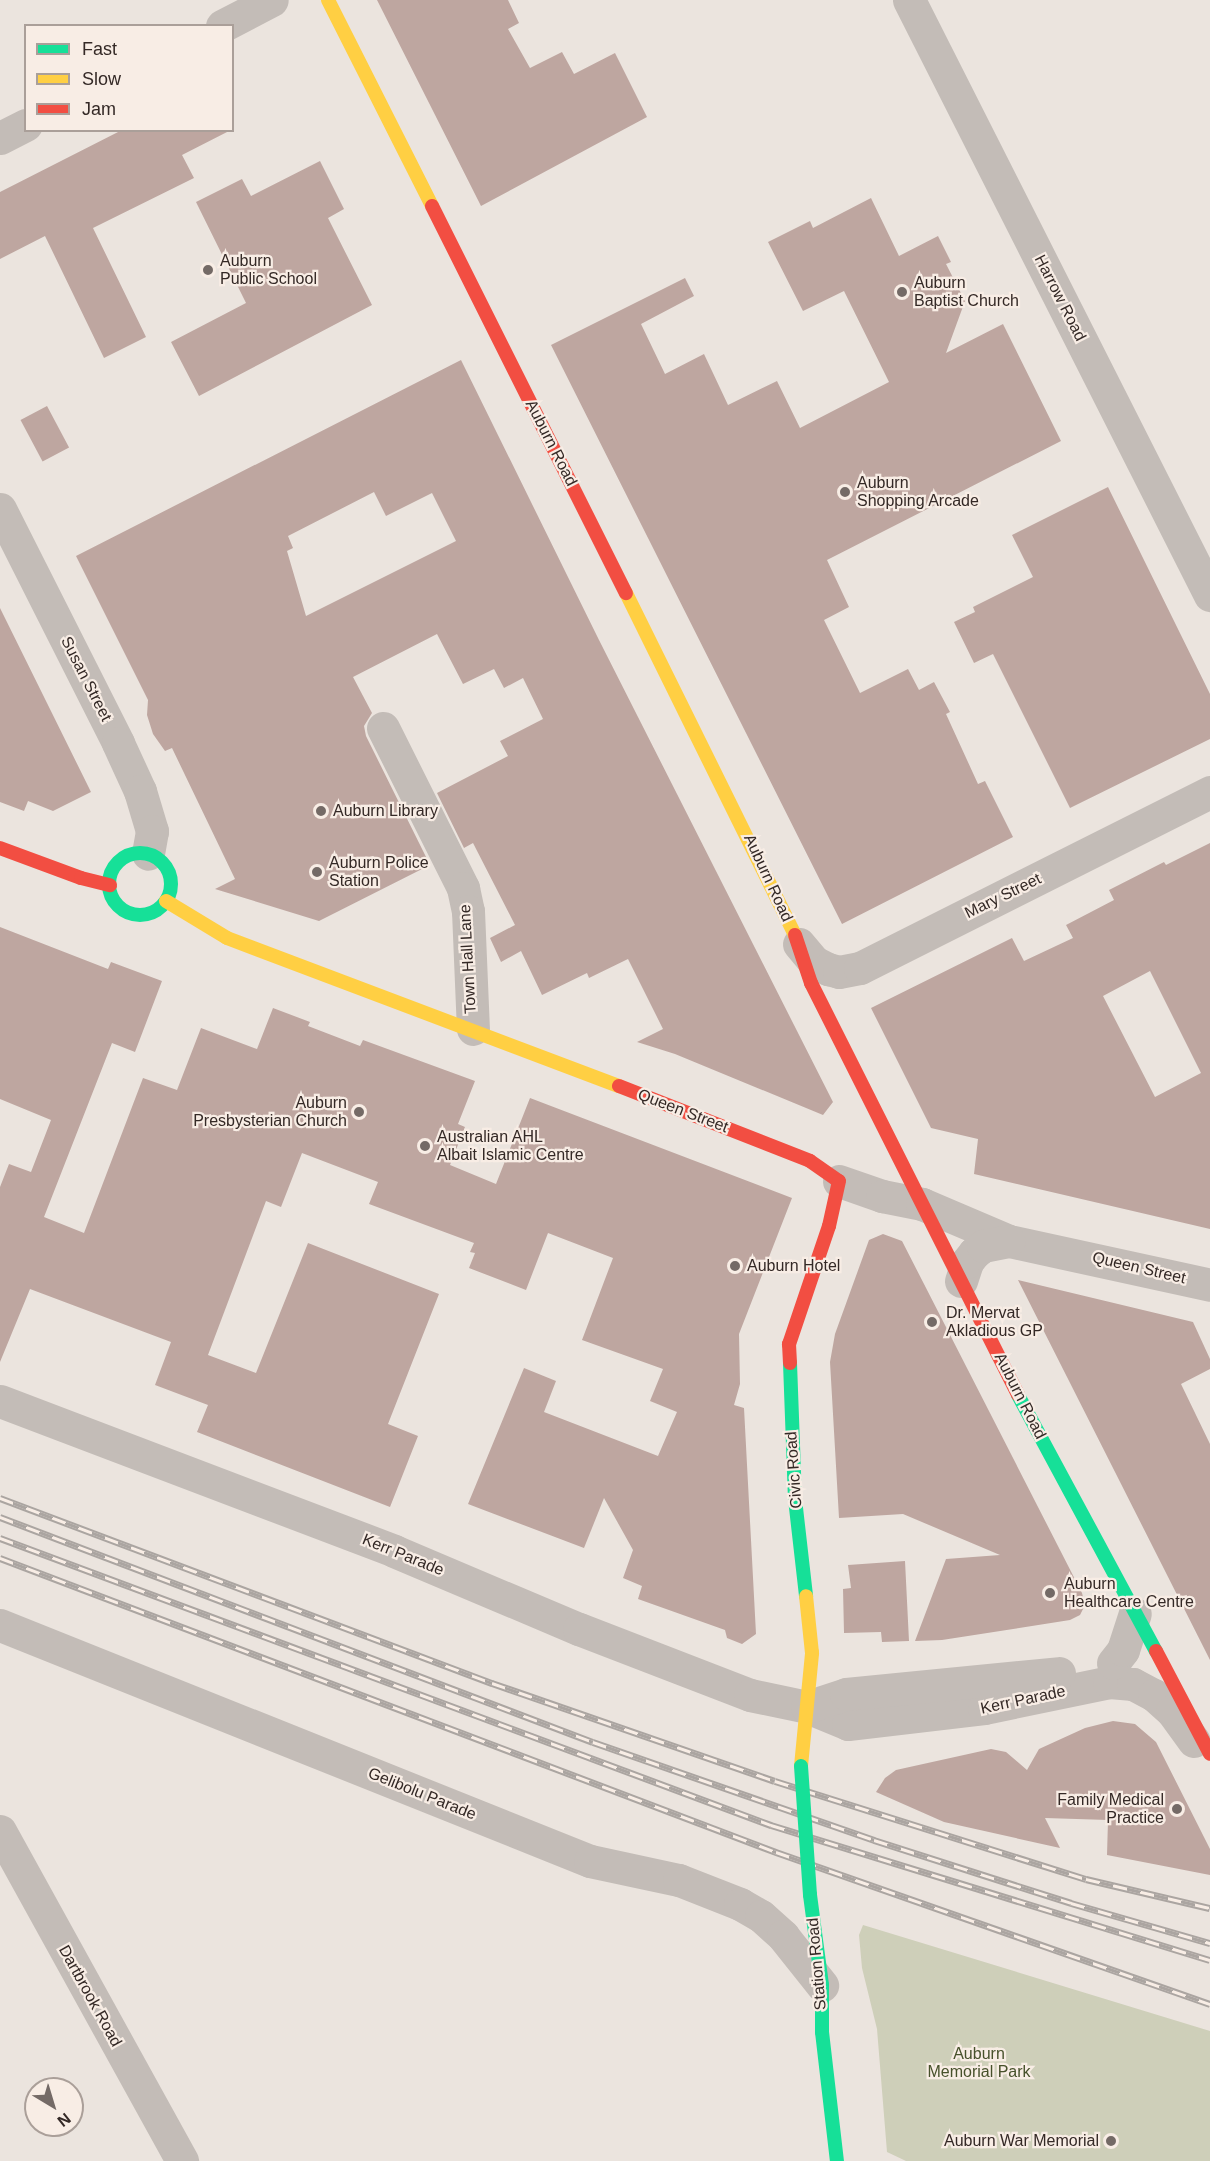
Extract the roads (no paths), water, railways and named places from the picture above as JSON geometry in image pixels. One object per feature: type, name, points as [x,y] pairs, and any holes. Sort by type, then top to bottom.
[{"type":"street","points":[[226,24],[272,0]]},
{"type":"street","name":"Auburn Road","points":[[328,0],[752,842],[799,944],[812,983],[922,1204],[1035,1428],[1086,1517],[1135,1614],[1173,1679],[1210,1754]]},
{"type":"street","name":"Harrow Road","points":[[909,0],[1210,596]]},
{"type":"street","points":[[0,138],[24,126]]},
{"type":"street","name":"Susan Street","points":[[0,509],[140,791],[152,831],[148,855]]},
{"type":"street","name":"Town Hall Lane","points":[[383,728],[463,888],[468,911],[473,1029]]},
{"type":"street","name":"Mary Street","points":[[799,944],[814,962],[828,969],[839,972],[860,968],[1210,792]]},
{"type":"street","points":[[0,848],[81,878],[110,885]]},
{"type":"street","points":[[129,855],[148,855],[157,858],[169,873],[170,892],[166,901],[148,914],[137,915],[117,905],[111,896],[110,885],[111,875],[121,860],[129,855]]},
{"type":"street","name":"Queen Street","points":[[166,901],[227,938],[473,1029],[810,1161],[839,1180],[882,1196],[922,1204],[1010,1241],[1210,1285]]},
{"type":"street","name":"Civic Road","points":[[801,1766],[812,1653],[795,1499],[789,1344],[829,1226],[839,1180]]},
{"type":"street","points":[[961,1281],[967,1262],[974,1253],[983,1246],[1010,1241]]},
{"type":"street","name":"Kerr Parade","points":[[0,1401],[394,1551],[579,1629],[750,1695],[807,1707],[848,1724],[984,1708],[1109,1682],[1133,1684],[1154,1695],[1172,1711],[1187,1734],[1210,1759]]},
{"type":"street","points":[[1113,1663],[1123,1650],[1135,1614]]},
{"type":"street","name":"Gelibolu Parade","points":[[0,1626],[590,1861],[679,1880],[753,1911],[783,1936],[822,1985]]},
{"type":"street","name":"Kerr Parade","points":[[807,1707],[846,1694],[1052,1674],[1113,1663],[1129,1662],[1151,1667],[1173,1679]]},
{"type":"street","name":"Station Road","points":[[801,1766],[810,1894],[822,1985],[822,2032],[837,2161]]},
{"type":"street","name":"Dartbrook Road","points":[[0,1831],[182,2161]]},
{"type":"railway","points":[[0,1498],[492,1683],[775,1781],[1086,1879],[1210,1908]]},
{"type":"railway","points":[[0,1517],[593,1742],[874,1840],[1071,1903],[1210,1943]]},
{"type":"railway","points":[[0,1538],[771,1825],[1210,1960]]},
{"type":"railway","points":[[0,1558],[776,1852],[1210,2004]]},
{"type":"place","name":"Auburn Public School","points":[[208,270]]},
{"type":"place","name":"Auburn Baptist Church","points":[[902,292]]},
{"type":"place","name":"Auburn Shopping Arcade","points":[[845,492]]},
{"type":"place","name":"Auburn Library","points":[[321,811]]},
{"type":"place","name":"Auburn Police Station","points":[[317,872]]},
{"type":"place","name":"Auburn Presbysterian Church","points":[[359,1112]]},
{"type":"place","name":"Australian AHL Albait Islamic Centre","points":[[425,1146]]},
{"type":"place","name":"Auburn Hotel","points":[[735,1266]]},
{"type":"place","name":"Dr. Mervat Akladious GP","points":[[932,1322]]},
{"type":"place","name":"Auburn Healthcare Centre","points":[[1050,1593]]},
{"type":"place","name":"Family Medical Practice","points":[[1177,1809]]},
{"type":"place","name":"Auburn War Memorial","points":[[1111,2141]]},
{"type":"park label","name":"Auburn Memorial Park","points":[[979,2063]]}]
